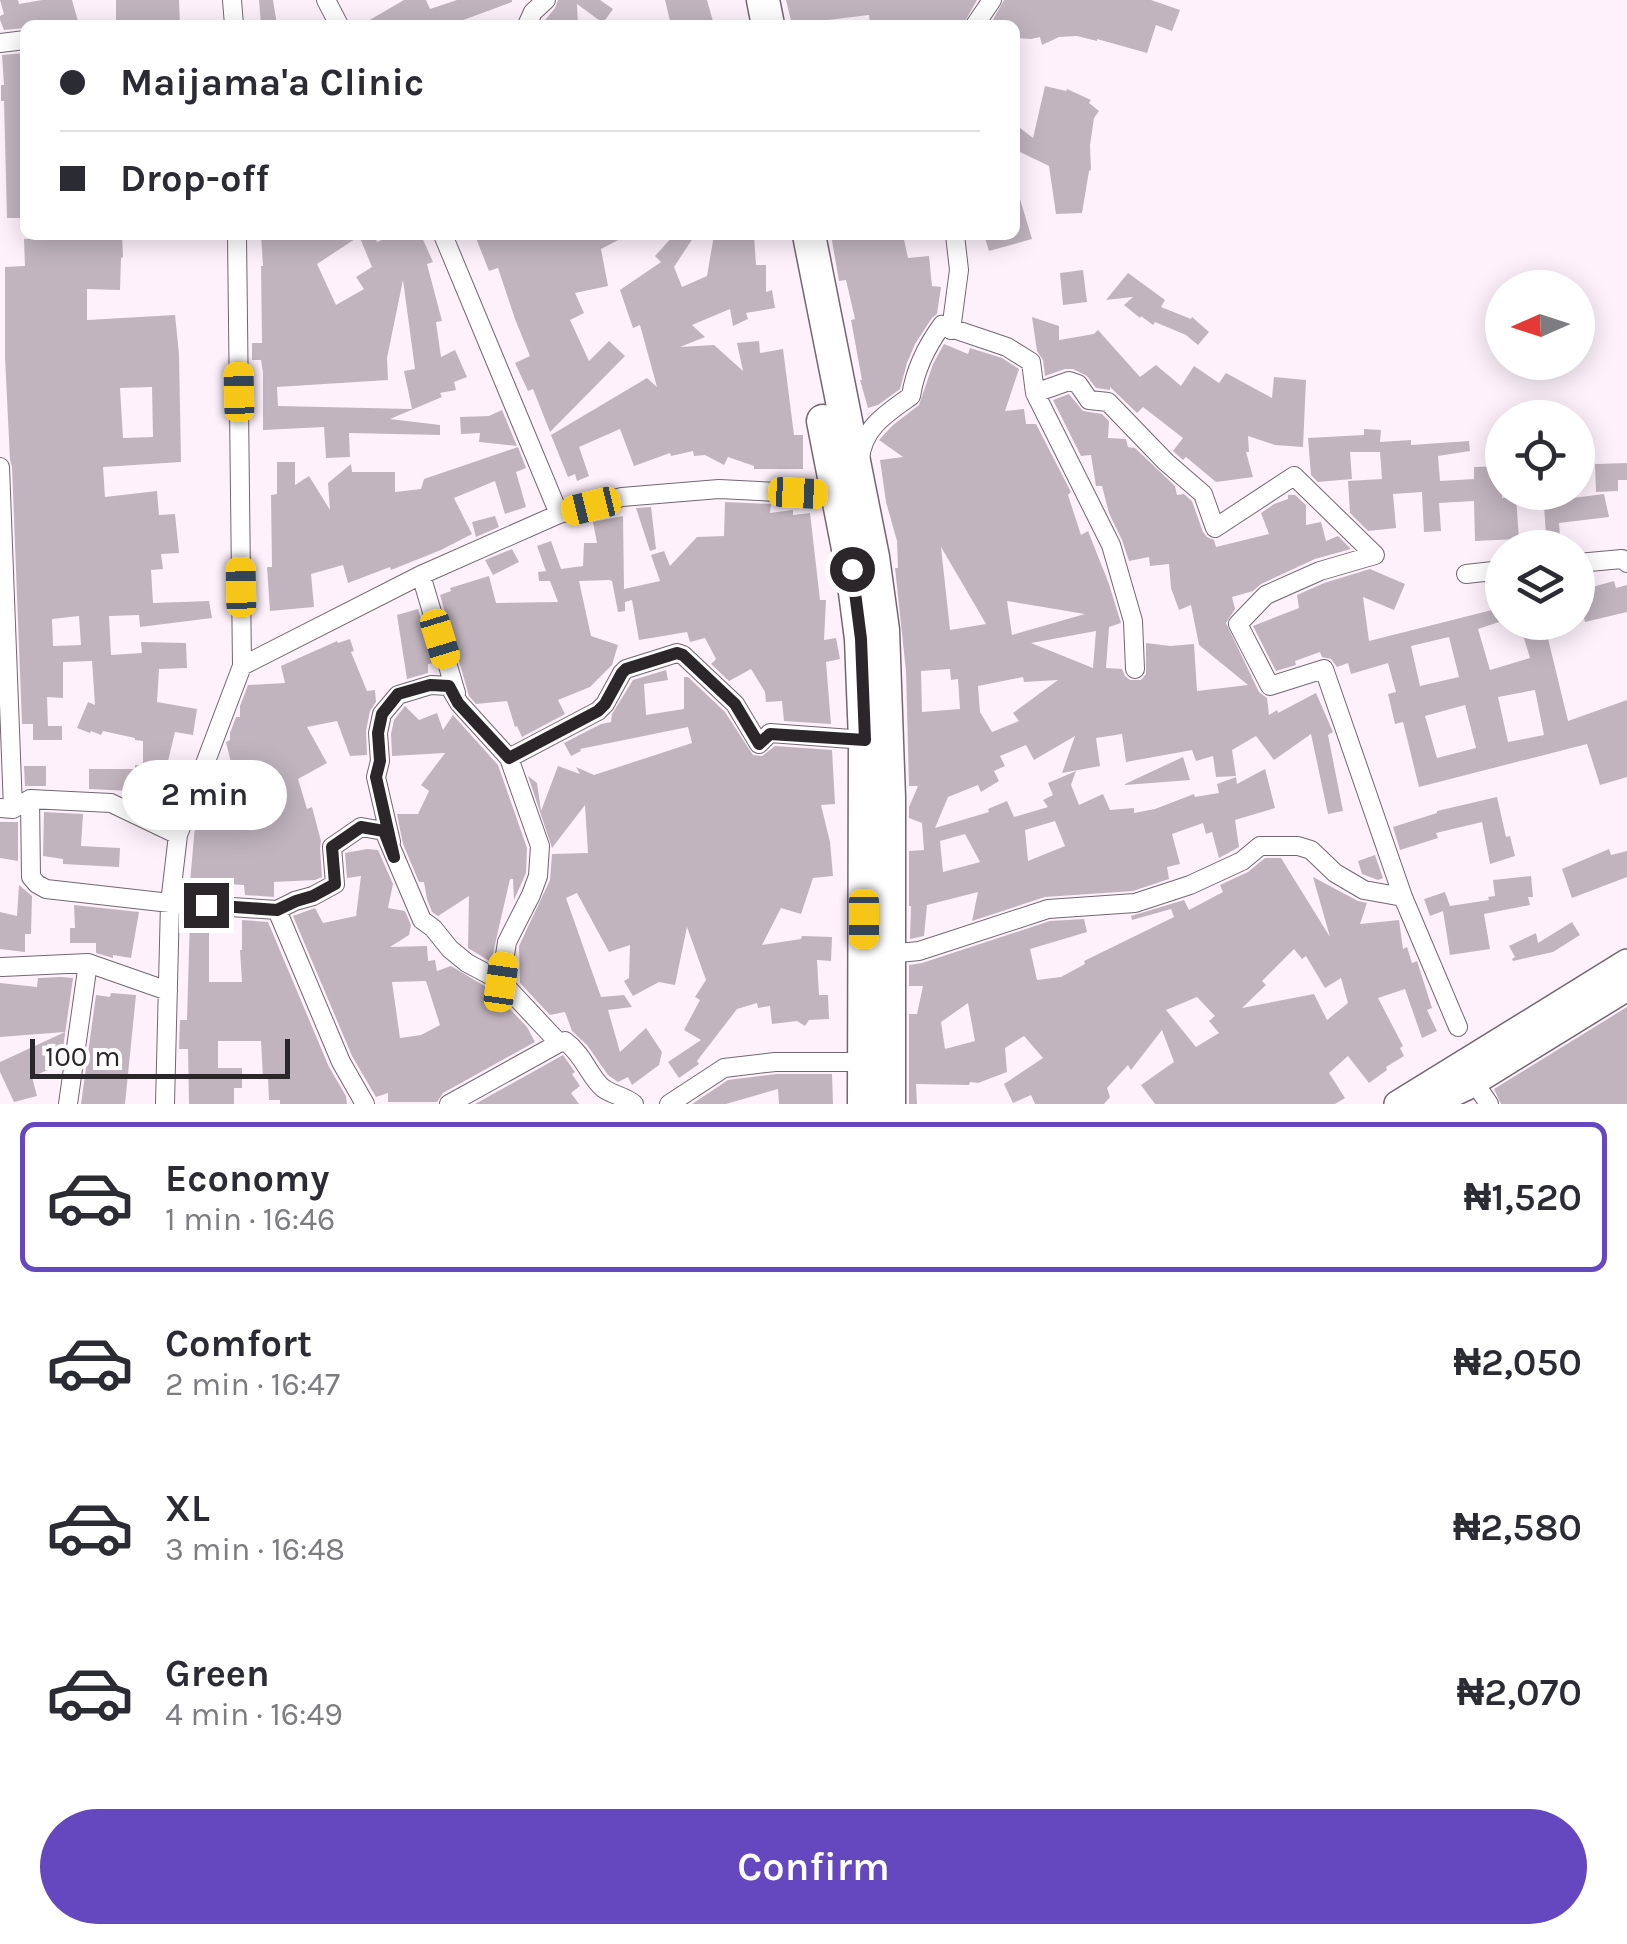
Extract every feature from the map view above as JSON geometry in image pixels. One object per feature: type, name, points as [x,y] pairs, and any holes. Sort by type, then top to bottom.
[{"type":"highway","points":[[789,240],[848,490],[873,557],[883,630],[890,798],[890,1104]]},
{"type":"highway","points":[[810,240],[848,490],[861,639],[865,740],[864,1104]]},
{"type":"main road","points":[[1397,1104],[1627,962]]},
{"type":"main road","points":[[1431,1104],[1627,988]]},
{"type":"street","points":[[529,20],[546,0]]},
{"type":"street","points":[[165,1104],[170,903],[178,834],[242,666],[238,240]]},
{"type":"street","points":[[446,240],[560,514]]},
{"type":"street","points":[[951,330],[958,270],[955,240]]},
{"type":"street","points":[[242,666],[421,575],[560,514],[622,498],[720,489],[848,490],[861,446],[879,418],[911,396],[929,343],[942,325],[1007,346],[1031,362],[1035,393],[1111,545],[1133,622],[1135,669]]},
{"type":"street","points":[[1035,393],[1069,381],[1078,384],[1088,400],[1108,402],[1203,494],[1215,528],[1294,476],[1375,555],[1320,571],[1266,595],[1238,624],[1270,686],[1324,669],[1403,897],[1458,1027]]},
{"type":"street","points":[[0,467],[6,809],[30,799],[111,804],[178,834]]},
{"type":"street","points":[[1595,562],[1627,563]]},
{"type":"street","points":[[1466,574],[1485,572]]},
{"type":"street","points":[[421,575],[458,703]]},
{"type":"street","points":[[509,758],[598,711],[626,669],[677,653],[735,704],[759,744],[770,734],[865,740]]},
{"type":"street","points":[[394,857],[376,777],[382,714],[398,694],[430,685],[449,686],[458,703],[509,758],[537,832],[538,876],[507,942],[501,982]]},
{"type":"street","points":[[30,799],[31,877],[36,884],[46,889],[170,903],[277,910],[335,884],[332,847],[361,827],[384,831],[422,920],[467,963],[501,982],[559,1043]]},
{"type":"street","points":[[888,954],[919,951],[1048,909],[1135,903],[1190,885],[1242,861],[1260,846],[1311,850],[1335,873],[1364,890],[1403,897]]},
{"type":"street","points":[[277,910],[341,1062],[365,1104]]},
{"type":"street","points":[[2,967],[88,963],[168,991]]},
{"type":"street","points":[[68,1104],[88,963]]},
{"type":"street","points":[[449,1104],[565,1041],[577,1050],[602,1088],[634,1104]]},
{"type":"street","points":[[670,1104],[724,1068],[775,1062],[864,1062]]},
{"type":"street","points":[[1474,1082],[1489,1104]]},
{"type":"building","points":[[0,0],[18,0],[19,4],[72,0],[78,20],[20,20],[20,28],[4,30],[0,16],[4,14]]},
{"type":"building","points":[[116,0],[179,0],[180,20],[116,20]]},
{"type":"building","points":[[259,0],[273,0],[276,20],[261,20]]},
{"type":"building","points":[[404,0],[426,0],[430,9],[457,0],[512,0],[463,20],[370,20]]},
{"type":"building","points":[[558,0],[600,0],[613,9],[605,20],[599,20],[577,4],[578,20],[545,20]]},
{"type":"building","points":[[665,0],[707,0],[713,20],[670,20]]},
{"type":"building","points":[[786,0],[977,0],[966,20],[870,20],[869,15],[791,20]]},
{"type":"building","points":[[1004,0],[1151,0],[1180,10],[1172,31],[1156,25],[1147,53],[1077,36],[1059,37],[1042,45],[1040,37],[1020,38],[1020,20],[993,20]]},
{"type":"building","points":[[20,53],[20,218],[7,218],[2,55]]},
{"type":"building","points":[[1045,86],[1067,89],[1091,100],[1089,103],[1099,111],[1094,118],[1091,170],[1082,213],[1056,214],[1049,166],[1020,152],[1020,128],[1033,138]]},
{"type":"building","points":[[1020,199],[1032,239],[989,251],[986,240],[1020,240]]},
{"type":"building","points":[[24,240],[122,240],[120,290],[87,289],[87,320],[175,315],[181,462],[103,467],[105,497],[157,491],[159,515],[175,514],[179,553],[161,554],[163,569],[151,570],[153,603],[209,601],[212,618],[140,627],[139,615],[109,616],[111,655],[142,653],[141,642],[186,643],[187,668],[159,669],[157,702],[197,709],[193,735],[175,732],[158,803],[131,796],[131,791],[89,789],[89,769],[135,769],[135,765],[143,765],[143,741],[77,728],[88,702],[95,705],[92,661],[63,662],[63,698],[47,697],[48,726],[62,726],[62,740],[33,740],[33,724],[22,724],[5,357],[5,267],[25,266]],"holes":[[[152,387],[153,437],[123,438],[120,388]],[[79,616],[81,645],[53,646],[52,619]]]},
{"type":"building","points":[[261,240],[353,240],[317,264],[336,305],[364,289],[356,277],[372,267],[361,240],[423,240],[433,262],[427,264],[442,321],[436,322],[441,357],[455,350],[467,377],[454,382],[456,390],[440,393],[442,397],[390,419],[440,425],[440,435],[349,433],[350,457],[326,458],[324,427],[263,430],[263,372],[261,360],[252,360],[252,343],[262,343]],"holes":[[[403,280],[415,369],[404,371],[412,409],[278,406],[277,387],[388,380],[387,358]]]},
{"type":"building","points":[[477,240],[618,240],[601,249],[608,286],[575,293],[584,313],[570,320],[589,361],[609,341],[625,356],[550,432],[533,389],[528,391],[515,363],[530,356],[498,268],[489,271]]},
{"type":"building","points":[[669,240],[692,240],[674,267],[682,287],[707,276],[713,240],[754,240],[756,265],[766,265],[766,292],[772,290],[775,308],[746,313],[748,319],[733,326],[730,309],[692,325],[705,337],[680,347],[714,345],[743,371],[737,343],[759,341],[760,353],[783,349],[794,435],[803,435],[803,469],[754,469],[728,457],[724,465],[705,455],[694,456],[693,451],[671,456],[670,453],[634,466],[620,429],[579,447],[589,476],[577,481],[575,474],[568,477],[551,435],[647,378],[657,387],[640,325],[633,328],[620,290],[661,262],[655,256]]},
{"type":"building","points":[[832,240],[904,240],[908,258],[929,256],[932,286],[941,287],[937,314],[915,344],[900,389],[868,408],[851,320],[855,319],[846,280],[839,281]]},
{"type":"building","points":[[1083,270],[1087,302],[1063,305],[1060,273]]},
{"type":"building","points":[[1128,273],[1165,300],[1161,307],[1192,317],[1209,332],[1198,345],[1186,335],[1140,318],[1124,305],[1133,297],[1106,300]]},
{"type":"building","points":[[1032,317],[1059,326],[1059,340],[1098,330],[1140,377],[1156,365],[1181,386],[1194,366],[1219,383],[1226,373],[1272,398],[1274,377],[1306,380],[1303,447],[1275,445],[1248,436],[1246,452],[1253,477],[1216,482],[1173,451],[1183,438],[1143,407],[1137,413],[1110,387],[1096,388],[1087,376],[1073,369],[1045,376]]},
{"type":"building","points":[[944,344],[968,354],[970,348],[1002,358],[1019,369],[1005,411],[1024,409],[1026,424],[1036,424],[1071,492],[1068,495],[1081,535],[1088,531],[1121,623],[1109,627],[1106,668],[1122,669],[1130,680],[1141,680],[1146,674],[1146,643],[1194,644],[1197,691],[1248,685],[1199,645],[1191,605],[1179,610],[1171,588],[1169,564],[1150,566],[1149,557],[1129,561],[1102,486],[1096,486],[1091,455],[1081,456],[1053,400],[1069,394],[1083,411],[1102,414],[1109,421],[1108,438],[1126,439],[1128,447],[1135,448],[1175,486],[1177,495],[1184,494],[1192,501],[1203,532],[1214,540],[1216,547],[1269,534],[1261,513],[1288,499],[1288,495],[1295,495],[1306,505],[1306,525],[1321,522],[1326,541],[1338,536],[1351,549],[1315,559],[1253,591],[1232,597],[1235,609],[1226,623],[1259,692],[1267,698],[1269,715],[1316,693],[1333,732],[1328,735],[1343,811],[1328,814],[1311,734],[1274,760],[1256,736],[1232,750],[1236,776],[1216,777],[1213,756],[1196,761],[1192,750],[1126,762],[1122,734],[1096,738],[1100,766],[1062,773],[1075,736],[1034,760],[1026,745],[1000,756],[1005,766],[994,771],[999,781],[981,792],[978,785],[948,797],[935,828],[989,812],[988,809],[1007,801],[1014,817],[1048,807],[1043,800],[1053,795],[1048,783],[1076,771],[1071,785],[1079,805],[1103,794],[1110,810],[1134,808],[1134,813],[1194,794],[1195,797],[1219,793],[1217,784],[1236,777],[1237,784],[1265,769],[1275,808],[1235,820],[1239,847],[1219,858],[1212,832],[1206,834],[1203,823],[1172,834],[1180,864],[1167,867],[1169,879],[1133,891],[1045,897],[972,921],[978,892],[927,905],[924,936],[910,939],[909,851],[924,850],[922,823],[909,818],[918,786],[909,786],[906,671],[895,568],[897,541],[880,460],[903,457],[879,440],[919,405]],"holes":[[[941,547],[986,624],[950,630]],[[1007,601],[1085,614],[1012,635]],[[1096,631],[1093,668],[1031,643]],[[950,669],[951,680],[958,679],[960,709],[922,712],[921,671]],[[1023,677],[1024,682],[1058,680],[1013,713],[1019,721],[992,732],[980,712],[978,686]],[[1055,821],[1065,846],[1028,861],[1025,830]],[[965,834],[980,862],[943,872],[940,841]]]},
{"type":"building","points":[[502,410],[517,446],[479,442],[480,433],[461,434],[460,417],[489,416]]},
{"type":"building","points":[[1364,429],[1381,430],[1380,442],[1411,440],[1411,445],[1469,441],[1470,451],[1438,456],[1440,481],[1474,479],[1474,467],[1485,467],[1485,510],[1517,510],[1518,530],[1485,530],[1485,541],[1475,541],[1474,501],[1439,503],[1441,531],[1424,532],[1422,492],[1393,494],[1396,528],[1368,531],[1350,513],[1348,481],[1382,479],[1380,452],[1350,452],[1352,479],[1318,482],[1311,475],[1308,438],[1364,435]]},
{"type":"building","points":[[518,447],[526,468],[516,472],[526,507],[505,514],[495,481],[454,498],[472,534],[391,570],[390,567],[348,583],[343,565],[311,574],[314,607],[270,611],[267,567],[272,567],[271,495],[277,494],[277,462],[295,462],[295,485],[309,476],[330,510],[328,483],[351,464],[352,472],[395,472],[395,492],[421,489],[424,479]]},
{"type":"building","points":[[1627,463],[1627,480],[1618,480],[1618,491],[1596,492],[1595,464]]},
{"type":"building","points":[[1604,494],[1609,517],[1559,523],[1560,530],[1546,530],[1544,510],[1595,510],[1595,495]]},
{"type":"building","points":[[725,502],[771,504],[770,513],[810,513],[820,600],[826,600],[824,640],[836,638],[840,659],[826,662],[831,724],[784,721],[782,701],[766,702],[765,692],[751,669],[729,681],[711,664],[716,659],[705,638],[690,642],[687,632],[639,640],[632,600],[625,602],[625,611],[618,612],[609,580],[579,581],[591,636],[618,645],[612,665],[590,687],[558,700],[565,714],[522,737],[507,701],[476,704],[469,696],[440,595],[489,576],[496,603],[558,602],[550,581],[539,581],[538,572],[546,571],[537,546],[551,541],[561,569],[583,566],[584,543],[597,543],[593,522],[623,516],[624,589],[660,581],[651,555],[664,551],[670,566],[697,537],[724,536]]},
{"type":"building","points":[[651,507],[656,549],[650,551],[636,508]]},
{"type":"building","points":[[495,516],[499,527],[476,537],[472,522]]},
{"type":"building","points":[[512,549],[519,562],[493,575],[485,560]]},
{"type":"building","points":[[1370,569],[1405,584],[1394,610],[1363,597],[1369,641],[1485,612],[1485,627],[1478,629],[1490,670],[1530,658],[1524,640],[1548,640],[1568,721],[1627,700],[1627,777],[1600,785],[1587,744],[1419,787],[1403,722],[1395,724],[1388,694],[1396,692],[1388,663],[1351,674],[1348,663],[1337,667],[1320,652],[1276,671],[1253,626],[1299,608],[1297,595]],"holes":[[[1449,637],[1459,677],[1420,686],[1411,646]],[[1535,690],[1544,735],[1508,742],[1498,697]],[[1465,705],[1476,748],[1437,758],[1425,716]]]},
{"type":"building","points":[[1614,581],[1616,588],[1627,585],[1627,612],[1595,620],[1595,586]]},
{"type":"building","points":[[418,609],[434,663],[428,664],[428,673],[407,679],[397,615]]},
{"type":"building","points":[[350,639],[354,651],[351,652],[367,691],[375,690],[376,702],[366,731],[367,755],[350,756],[337,721],[307,727],[327,763],[298,779],[307,809],[312,807],[321,841],[322,877],[274,882],[274,897],[245,895],[244,885],[190,882],[195,826],[219,827],[220,818],[208,815],[208,792],[216,771],[233,771],[226,742],[236,717],[240,717],[248,685],[285,683],[281,666]]},
{"type":"building","points":[[666,670],[668,680],[644,684],[646,715],[684,709],[684,677],[688,677],[725,712],[753,755],[762,756],[775,746],[832,750],[835,804],[821,805],[833,876],[813,878],[801,914],[781,908],[762,945],[802,936],[832,937],[831,961],[817,960],[819,995],[828,995],[829,1019],[809,1020],[805,1026],[797,1021],[772,1024],[770,1006],[758,1008],[757,1003],[737,1009],[697,1061],[699,1064],[679,1078],[668,1062],[701,1040],[684,1030],[700,1000],[695,997],[706,980],[687,927],[675,985],[659,982],[633,996],[624,981],[629,978],[630,945],[609,952],[577,893],[566,898],[601,997],[624,995],[632,1007],[608,1010],[620,1052],[646,1028],[662,1052],[659,1065],[632,1085],[628,1077],[618,1082],[608,1075],[572,1031],[565,1012],[550,1015],[520,983],[519,946],[550,880],[552,854],[588,853],[585,805],[552,848],[528,776],[537,783],[541,811],[558,766],[580,774],[576,767],[594,775],[692,743],[688,727],[580,749],[571,756],[564,743],[611,722],[633,680]]},
{"type":"building","points":[[405,706],[419,720],[437,713],[443,730],[453,715],[498,765],[527,848],[526,873],[514,900],[510,879],[491,962],[468,948],[469,896],[438,916],[432,912],[424,882],[419,882],[403,844],[397,814],[418,814],[429,791],[421,785],[445,753],[392,756],[394,720]]},
{"type":"building","points":[[1183,757],[1190,780],[1125,785],[1125,784]]},
{"type":"building","points":[[24,766],[46,766],[46,786],[25,786]]},
{"type":"building","points":[[1497,797],[1506,837],[1510,836],[1515,856],[1490,864],[1482,822],[1436,833],[1438,838],[1400,850],[1393,827],[1437,811]]},
{"type":"building","points":[[44,812],[83,814],[81,846],[120,848],[119,867],[63,864],[63,859],[43,856]]},
{"type":"building","points":[[0,822],[18,822],[18,861],[0,858]]},
{"type":"building","points":[[1609,849],[1611,855],[1627,851],[1627,877],[1572,898],[1562,869]]},
{"type":"building","points":[[378,850],[393,884],[388,908],[405,911],[411,925],[409,935],[390,947],[427,946],[428,961],[435,960],[437,971],[451,966],[493,991],[527,1027],[535,1042],[443,1093],[437,1102],[388,1102],[388,1093],[376,1097],[352,1056],[293,916],[315,908],[323,923],[356,916],[361,876],[347,878],[345,853]],"holes":[[[426,981],[440,1025],[421,1035],[400,1038],[392,982]]]},
{"type":"building","points":[[1375,855],[1383,878],[1378,880],[1362,874],[1358,861]]},
{"type":"building","points":[[1265,858],[1281,858],[1330,937],[1313,877],[1367,903],[1360,924],[1399,920],[1403,949],[1407,947],[1412,963],[1417,961],[1432,1008],[1427,1010],[1437,1031],[1422,1038],[1405,989],[1378,998],[1403,1046],[1400,1048],[1404,1056],[1369,1083],[1348,1056],[1329,1073],[1345,1098],[1335,1104],[1155,1104],[1141,1085],[1174,1062],[1162,1030],[1131,1070],[1128,1065],[1107,1088],[1110,1097],[1104,1104],[1035,1104],[1031,1095],[1013,1103],[1004,1084],[1043,1058],[1024,1036],[1005,1048],[1007,1072],[969,1085],[916,1084],[917,1104],[909,1104],[909,1014],[917,1014],[923,986],[909,986],[909,965],[1050,921],[1084,919],[1087,932],[1030,949],[1037,980],[1061,977],[1085,964],[1084,961],[1174,917],[1171,909],[1132,920],[1131,916],[1184,900],[1189,910],[1223,892],[1220,885],[1248,872]],"holes":[[[1294,949],[1302,959],[1306,956],[1325,988],[1341,978],[1348,1003],[1327,1020],[1314,994],[1242,1008]],[[1197,997],[1215,1016],[1209,1021],[1219,1033],[1196,1047],[1166,1010]],[[968,1003],[975,1041],[945,1049],[941,1022]]]},
{"type":"building","points":[[1531,876],[1530,905],[1484,914],[1490,949],[1450,955],[1443,911],[1430,916],[1424,899],[1445,892],[1450,906],[1489,900],[1488,897],[1495,896],[1493,880]]},
{"type":"building","points":[[19,885],[32,896],[31,934],[25,934],[25,952],[0,949],[0,912],[17,916]]},
{"type":"building","points":[[74,905],[139,912],[131,958],[96,953],[96,943],[70,943],[70,928],[75,928]]},
{"type":"building","points":[[190,917],[209,918],[209,982],[242,982],[242,920],[268,922],[347,1104],[280,1104],[280,1100],[269,1100],[261,1041],[218,1041],[218,1068],[242,1068],[242,1088],[234,1088],[234,1104],[189,1104],[188,1049],[179,1049],[180,1020],[187,1020]]},
{"type":"building","points":[[1572,922],[1580,935],[1553,952],[1513,961],[1509,946],[1536,933],[1538,943]]},
{"type":"building","points":[[38,978],[73,978],[62,1055],[42,1047],[52,1068],[32,1077],[37,1096],[14,1102],[0,1072],[0,1062],[65,1032],[0,1037],[0,983],[37,987]]},
{"type":"building","points":[[111,993],[136,995],[125,1104],[81,1104],[96,995],[110,997]]},
{"type":"building","points":[[1627,1007],[1627,1104],[1501,1104],[1494,1089]]},
{"type":"building","points":[[563,1055],[580,1086],[571,1093],[579,1104],[475,1104]]},
{"type":"building","points":[[776,1074],[832,1074],[833,1104],[779,1104],[778,1089],[726,1104],[692,1104],[728,1080]]},
{"type":"route","points":[[206,905],[277,910],[313,896],[335,884],[332,847],[361,827],[384,831],[394,857],[376,777],[380,761],[378,733],[382,714],[398,694],[430,685],[449,686],[458,703],[509,758],[598,711],[626,669],[677,653],[735,704],[759,744],[770,734],[865,740],[861,639],[852,569]]}]
